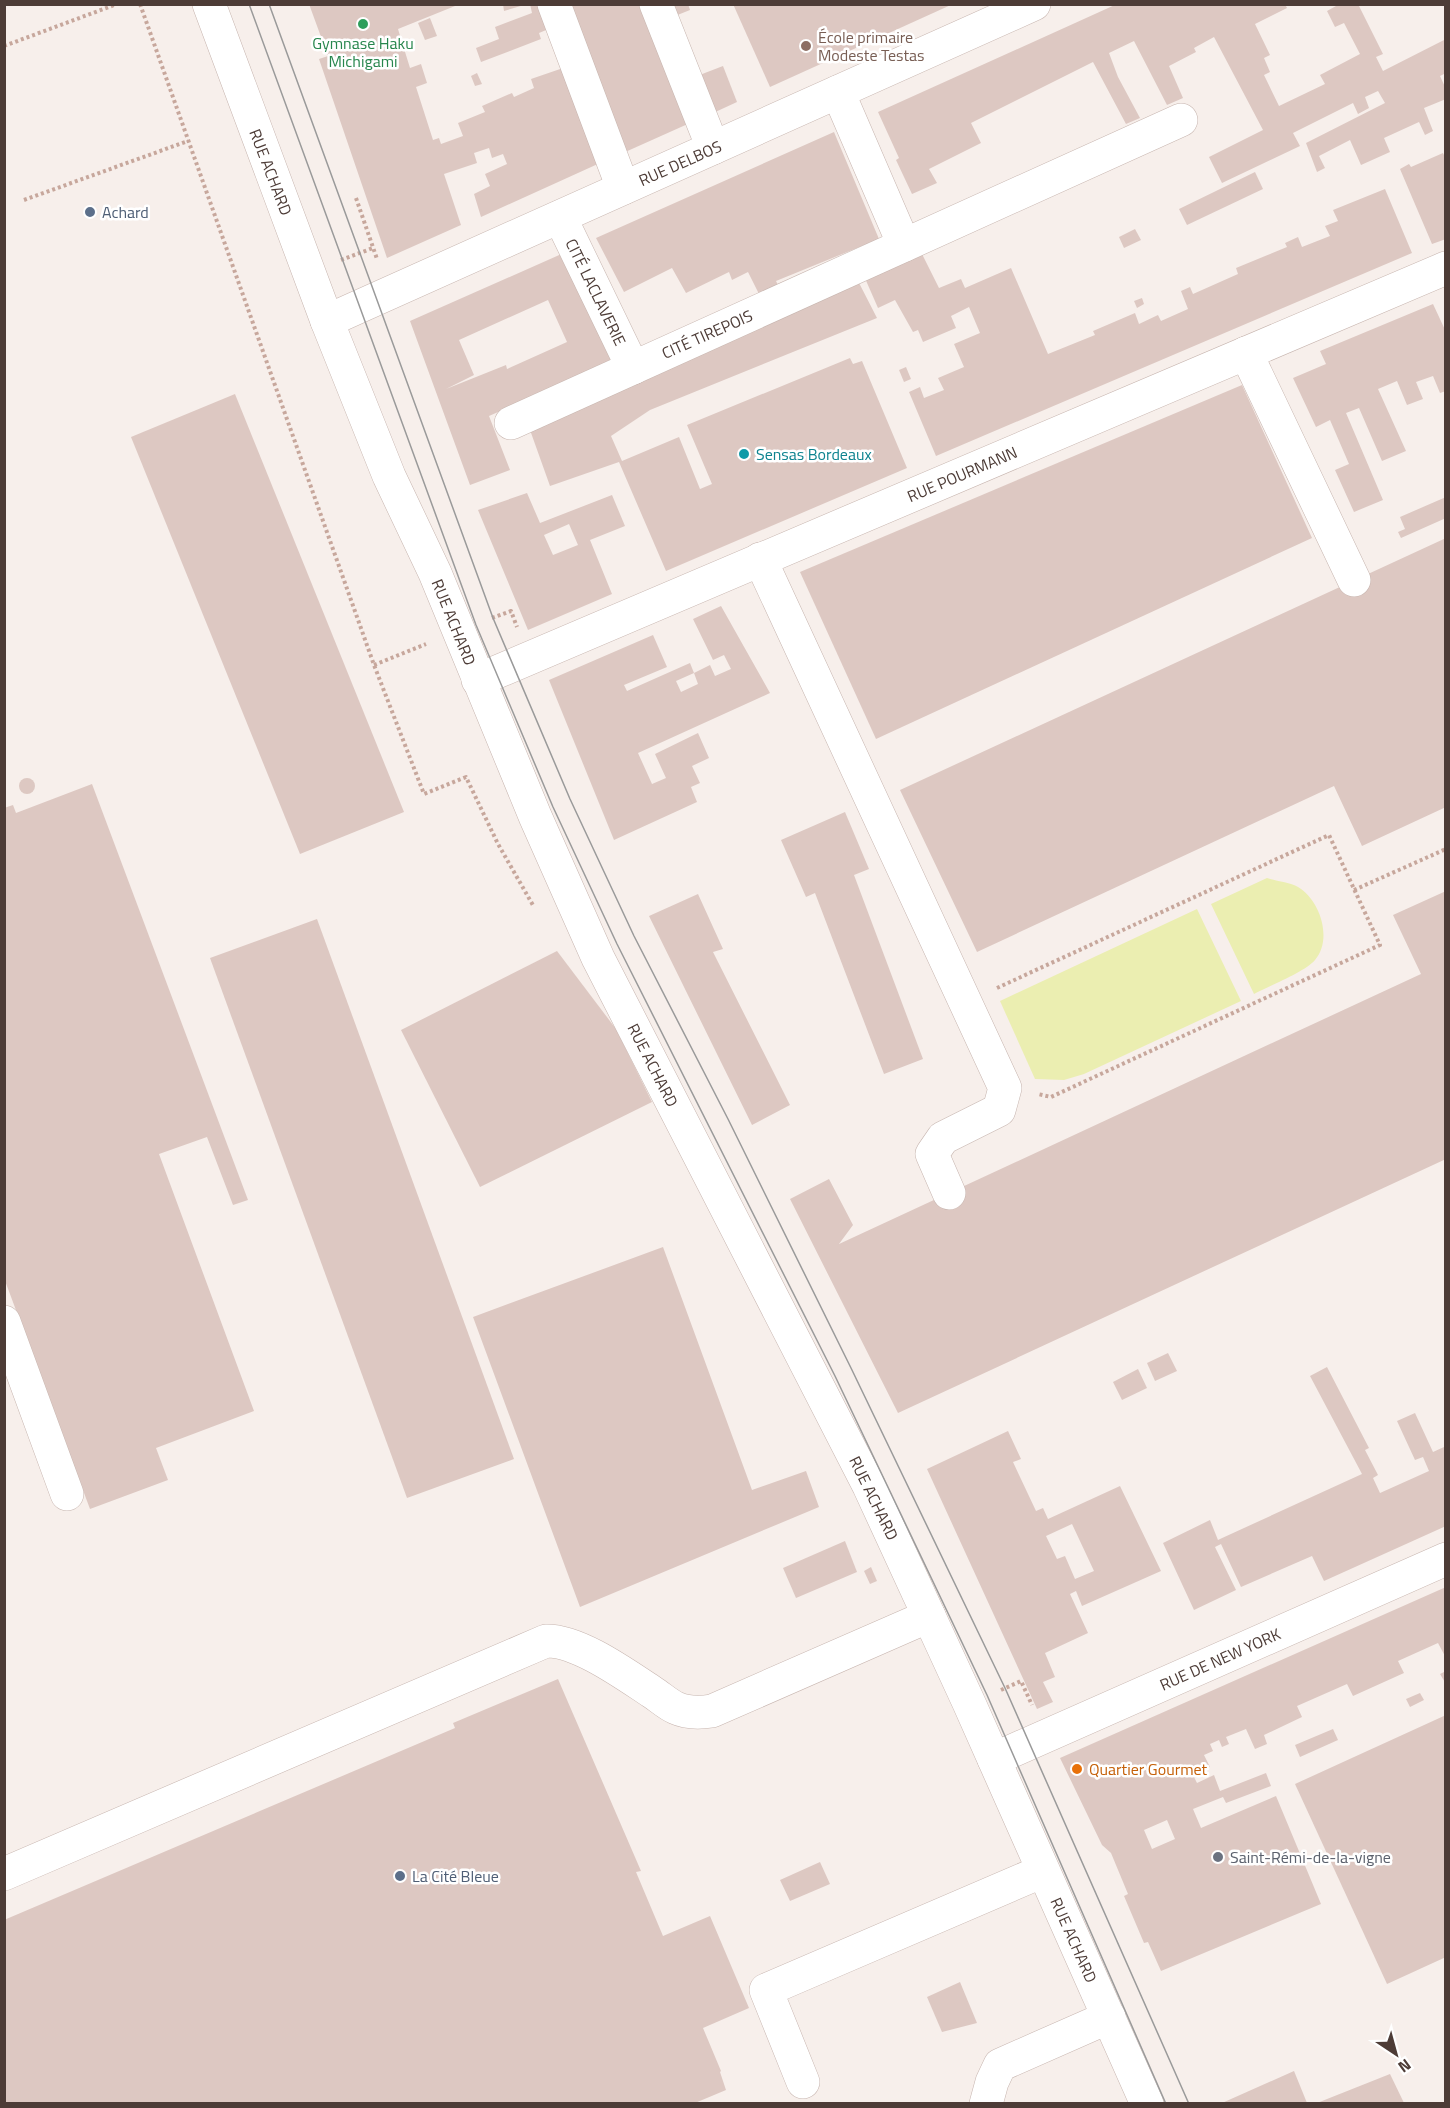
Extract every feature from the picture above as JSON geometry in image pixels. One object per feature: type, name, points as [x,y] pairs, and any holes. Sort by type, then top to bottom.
[{"type":"street","name":"RUE ACHARD","points":[[209,4],[327,321],[389,476],[435,573],[562,880],[598,958],[869,1486],[969,1703],[1147,2103]]},
{"type":"street","points":[[554,4],[623,188]]},
{"type":"street","points":[[656,4],[713,148]]},
{"type":"street","name":"RUE DELBOS","points":[[327,321],[1034,4]]},
{"type":"street","points":[[838,92],[904,245]]},
{"type":"street","name":"CITÉ TIREPOIS","points":[[511,423],[1181,120]]},
{"type":"street","name":"CITÉ LACLAVERIE","points":[[560,217],[633,368]]},
{"type":"street","name":"RUE POURMANN","points":[[478,680],[1446,268]]},
{"type":"street","points":[[1246,353],[1354,580]]},
{"type":"street","points":[[760,559],[1005,1088],[999,1110],[943,1138],[932,1154],[949,1193]]},
{"type":"street","points":[[4,1323],[67,1494]]},
{"type":"street","name":"RUE DE NEW YORK","points":[[994,1759],[1446,1558]]},
{"type":"street","points":[[4,1874],[546,1641],[558,1640],[571,1645],[618,1670],[676,1708],[695,1713],[712,1712],[929,1616]]},
{"type":"street","points":[[803,2082],[766,1990],[1043,1871]]},
{"type":"street","points":[[986,2103],[1000,2065],[1109,2017]]},
{"type":"path","points":[[4,46],[117,4]]},
{"type":"path","points":[[140,4],[374,665],[424,794],[466,777],[498,844],[539,914]]},
{"type":"path","points":[[24,200],[188,141]]},
{"type":"path","points":[[356,198],[389,293]]},
{"type":"path","points":[[966,1002],[1329,835],[1380,945],[1051,1097],[1005,1088]]},
{"type":"path","points":[[1354,890],[1446,849]]},
{"type":"path","points":[[969,1703],[1021,1681],[1046,1736]]},
{"type":"green space","points":[[1267,878],[1295,885],[1306,893],[1318,910],[1322,921],[1323,942],[1315,960],[1310,965],[1254,994],[1211,904]]},
{"type":"green space","points":[[1197,909],[1241,1001],[1084,1074],[1064,1080],[1035,1079],[1000,1001]]},
{"type":"building","points":[[309,4],[460,4],[398,29],[410,68],[421,64],[427,83],[416,87],[433,140],[439,138],[441,144],[463,136],[458,123],[485,112],[482,106],[512,93],[514,97],[534,88],[531,79],[566,67],[600,163],[481,217],[474,194],[490,186],[485,174],[507,164],[503,154],[492,158],[489,148],[474,153],[477,163],[444,174],[461,225],[387,258],[319,59],[328,56]]},
{"type":"building","points":[[503,4],[524,4],[524,5],[504,11]]},
{"type":"building","points":[[530,4],[542,4],[551,28],[539,33],[541,39],[481,62],[476,48],[499,39],[495,27],[532,13]]},
{"type":"building","points":[[671,4],[688,4],[690,10],[675,16]]},
{"type":"building","name":"École primaire Modeste Testas","points":[[733,4],[953,4],[770,87]]},
{"type":"building","points":[[1117,4],[1285,4],[1287,8],[1255,24],[1270,55],[1264,58],[1270,72],[1264,75],[1279,106],[1325,84],[1320,75],[1360,54],[1344,23],[1335,27],[1327,11],[1336,6],[1335,4],[1358,4],[1383,54],[1376,57],[1383,71],[1446,39],[1446,73],[1440,76],[1446,89],[1446,99],[1424,108],[1433,131],[1425,135],[1419,122],[1384,138],[1390,152],[1361,165],[1350,140],[1319,156],[1325,168],[1317,172],[1306,143],[1385,103],[1378,91],[1365,97],[1369,108],[1358,114],[1353,103],[1293,133],[1300,146],[1222,183],[1209,157],[1263,130],[1214,37],[1194,48],[1196,52],[1169,66],[1183,98],[1167,105],[1134,41],[1109,53],[1118,77],[1140,118],[1126,124],[1093,62],[971,123],[981,143],[929,169],[937,183],[912,194],[878,112]]},
{"type":"building","points":[[568,5],[646,5],[690,123],[623,153]]},
{"type":"building","points":[[430,18],[437,36],[425,40],[418,23]]},
{"type":"building","points":[[723,66],[737,102],[711,114],[697,76]]},
{"type":"building","points":[[477,73],[482,84],[475,86],[471,76]]},
{"type":"building","points":[[834,132],[879,239],[776,281],[778,285],[759,294],[748,272],[732,280],[729,272],[686,293],[672,268],[624,292],[596,238]]},
{"type":"building","points":[[1443,153],[1446,159],[1446,239],[1432,244],[1400,169],[1409,164],[1411,167]]},
{"type":"building","points":[[1255,172],[1263,189],[1187,225],[1179,209]]},
{"type":"building","points":[[1385,189],[1412,253],[936,456],[909,392],[920,387],[924,398],[944,390],[938,378],[964,367],[954,344],[980,333],[969,307],[951,316],[956,328],[923,342],[918,330],[913,332],[895,300],[878,308],[864,276],[920,250],[939,288],[961,279],[965,288],[1011,268],[1048,354],[1095,335],[1093,331],[1135,313],[1139,324],[1158,315],[1161,321],[1188,309],[1181,291],[1190,287],[1193,294],[1238,274],[1236,268],[1287,247],[1285,243],[1298,237],[1302,247],[1330,236],[1325,226],[1338,221],[1333,210]]},
{"type":"building","points":[[1135,229],[1141,240],[1124,248],[1119,237]]},
{"type":"building","points":[[566,252],[622,357],[489,416],[510,470],[470,485],[410,321]],"holes":[[[548,300],[567,342],[507,369],[506,365],[446,389],[474,375],[459,340]]]},
{"type":"building","points":[[857,279],[877,318],[650,410],[611,436],[622,461],[679,437],[700,489],[712,484],[687,425],[850,358],[853,364],[862,361],[907,468],[666,571],[619,462],[550,486],[530,430]]},
{"type":"building","points":[[1142,298],[1144,304],[1137,308],[1134,301]]},
{"type":"building","points":[[1433,304],[1446,332],[1446,391],[1440,393],[1433,376],[1416,382],[1423,399],[1407,405],[1397,381],[1378,389],[1406,451],[1382,461],[1359,408],[1346,413],[1383,500],[1354,512],[1335,470],[1349,464],[1330,420],[1316,427],[1293,378],[1326,364],[1320,351]]},
{"type":"building","points":[[906,367],[911,379],[904,382],[899,370]]},
{"type":"building","points":[[1242,385],[1312,538],[876,739],[800,572]]},
{"type":"building","points":[[235,394],[404,812],[300,854],[131,437]]},
{"type":"building","points":[[527,493],[540,523],[612,495],[625,526],[590,540],[612,594],[528,630],[478,510]],"holes":[[[569,524],[578,545],[553,555],[544,535]]]},
{"type":"building","points":[[1446,497],[1446,518],[1401,538],[1398,532],[1405,529],[1400,517]]},
{"type":"building","points":[[1446,538],[1446,807],[1362,846],[1334,786],[977,952],[900,790]]},
{"type":"building","points":[[721,606],[770,693],[638,753],[652,784],[666,778],[655,754],[698,733],[709,758],[692,766],[700,783],[691,787],[697,802],[614,840],[549,680],[653,635],[667,667],[624,685],[627,691],[690,663],[694,673],[710,665],[715,676],[731,669],[724,655],[713,660],[693,619]],"holes":[[[694,673],[698,684],[681,692],[676,681]]]},
{"type":"building","points":[[27,778],[35,786],[27,794],[19,786]]},
{"type":"building","points":[[92,784],[248,1200],[233,1205],[207,1137],[159,1154],[254,1411],[156,1448],[168,1480],[90,1509],[4,1278],[4,808],[13,805],[16,813]]},
{"type":"building","points":[[845,812],[869,869],[854,875],[923,1059],[884,1074],[815,893],[806,897],[781,840]]},
{"type":"building","points":[[1446,891],[1446,1159],[898,1413],[790,1199],[829,1179],[853,1225],[839,1244],[1421,974],[1393,915]]},
{"type":"building","points":[[698,894],[723,949],[713,952],[790,1105],[752,1125],[649,916]]},
{"type":"building","points":[[317,919],[514,1459],[407,1498],[210,958]]},
{"type":"building","points":[[557,951],[616,1029],[652,1102],[480,1187],[401,1030]]},
{"type":"building","points":[[663,1247],[752,1490],[806,1471],[819,1507],[580,1607],[473,1317]]},
{"type":"building","points":[[1168,1353],[1177,1371],[1155,1381],[1147,1363]]},
{"type":"building","points":[[1327,1367],[1369,1448],[1365,1450],[1378,1475],[1373,1478],[1380,1493],[1429,1471],[1423,1457],[1415,1460],[1397,1421],[1415,1413],[1433,1452],[1444,1447],[1446,1450],[1446,1526],[1324,1581],[1312,1556],[1241,1587],[1221,1544],[1215,1547],[1236,1590],[1194,1610],[1163,1543],[1210,1520],[1218,1540],[1362,1474],[1310,1376]]},
{"type":"building","points":[[1138,1369],[1147,1388],[1122,1400],[1113,1382]]},
{"type":"building","points":[[1008,1431],[1021,1459],[1013,1462],[1036,1511],[1043,1508],[1048,1519],[1120,1486],[1161,1571],[1082,1606],[1076,1591],[1070,1594],[1088,1633],[1045,1653],[1055,1677],[1043,1682],[1053,1702],[1037,1709],[927,1469]],"holes":[[[1072,1524],[1094,1571],[1075,1579],[1065,1556],[1057,1559],[1046,1536]]]},
{"type":"building","points":[[845,1541],[857,1572],[796,1598],[783,1568]]},
{"type":"building","points":[[871,1567],[877,1581],[870,1584],[864,1571]]},
{"type":"building","points":[[1446,1587],[1446,1658],[1438,1643],[1398,1661],[1404,1673],[1353,1696],[1347,1684],[1297,1706],[1302,1717],[1264,1735],[1267,1744],[1255,1749],[1246,1729],[1226,1737],[1229,1744],[1222,1747],[1219,1740],[1210,1744],[1213,1751],[1204,1755],[1210,1767],[1193,1775],[1197,1783],[1214,1775],[1220,1791],[1266,1773],[1271,1786],[1226,1803],[1223,1797],[1193,1809],[1201,1828],[1276,1796],[1321,1904],[1161,1971],[1148,1942],[1144,1943],[1124,1896],[1128,1894],[1111,1853],[1102,1845],[1060,1758]],"holes":[[[1167,1820],[1175,1839],[1152,1849],[1144,1830]]]},
{"type":"building","points":[[1446,1671],[1446,1684],[1440,1674]]},
{"type":"building","points":[[558,1679],[641,1871],[636,1872],[663,1936],[710,1916],[749,2008],[703,2028],[721,2071],[726,2090],[695,2103],[4,2103],[4,1920],[455,1728],[453,1723]]},
{"type":"building","points":[[1420,1693],[1424,1700],[1410,1707],[1406,1699]]},
{"type":"building","points":[[1446,1715],[1446,1957],[1387,1984],[1295,1784]]},
{"type":"building","points":[[1333,1729],[1338,1740],[1300,1757],[1295,1745]]},
{"type":"building","points":[[820,1862],[830,1884],[790,1901],[780,1880]]},
{"type":"building","points":[[960,1982],[977,2023],[942,2032],[927,1997]]},
{"type":"building","points":[[1294,2071],[1307,2103],[1222,2103]]},
{"type":"building","points":[[1390,2074],[1404,2103],[1317,2103]]},
{"type":"tram line","points":[[249,4],[476,625],[553,807],[617,944],[835,1376],[987,1695],[1166,2104]]},
{"type":"tram line","points":[[269,4],[493,618],[570,799],[634,936],[728,1119],[851,1368],[1005,1688],[1189,2104]]},
{"type":"place","name":"Gymnase Haku Michigami","points":[[363,24]]},
{"type":"place","name":"École primaire Modeste Testas","points":[[806,46]]},
{"type":"place","name":"Achard","points":[[90,212]]},
{"type":"place","name":"Sensas Bordeaux","points":[[744,454]]},
{"type":"place","name":"Quartier Gourmet","points":[[1077,1769]]},
{"type":"place","name":"Saint-Rémi-de-la-vigne","points":[[1218,1857]]},
{"type":"place","name":"La Cité Bleue","points":[[400,1876]]}]
